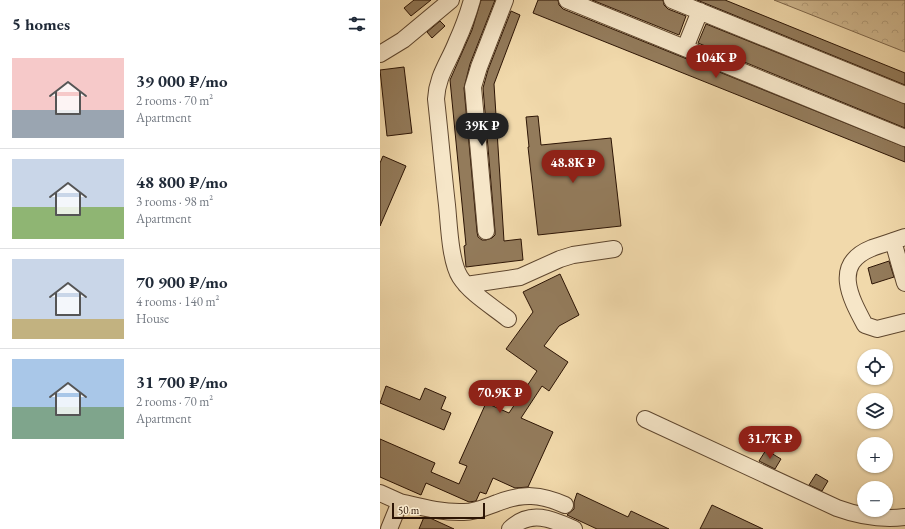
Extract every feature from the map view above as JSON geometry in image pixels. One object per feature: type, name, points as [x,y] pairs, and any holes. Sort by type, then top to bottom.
[{"type":"lane","points":[[380,54],[403,40],[451,0]]},
{"type":"lane","points":[[472,0],[463,28],[439,80],[437,88],[437,107],[450,234],[455,266],[466,285],[508,319]]},
{"type":"lane","points":[[486,231],[473,87],[505,0]]},
{"type":"lane","points":[[567,0],[905,138]]},
{"type":"lane","points":[[672,0],[905,95]]},
{"type":"lane","points":[[685,48],[700,11]]},
{"type":"lane","points":[[905,283],[899,239],[872,248],[855,258],[848,268],[847,281],[855,306],[865,325],[877,329],[905,322]]},
{"type":"lane","points":[[466,285],[520,277],[560,259],[573,255],[614,249]]},
{"type":"lane","points":[[645,419],[836,508],[867,517],[905,517]]},
{"type":"lane","points":[[380,493],[400,502],[431,509],[459,512],[479,510],[520,496],[545,497],[566,505]]},
{"type":"lane","points":[[389,529],[400,502]]},
{"type":"lane","points":[[510,529],[519,521],[532,517],[544,517],[574,529]]},
{"type":"green space","points":[[774,0],[905,0],[905,52]]},
{"type":"building","points":[[414,0],[431,0],[411,16],[404,8]]},
{"type":"building","points":[[481,0],[495,0],[470,64],[464,88],[477,232],[478,237],[482,240],[492,238],[495,235],[483,88],[488,70],[511,11],[520,15],[494,84],[504,241],[521,239],[523,260],[466,267],[464,246],[466,245],[450,80],[472,30]]},
{"type":"building","points":[[538,0],[558,0],[559,5],[563,9],[905,147],[905,162],[533,13]]},
{"type":"building","points":[[592,0],[663,0],[664,5],[668,9],[686,16],[679,35]]},
{"type":"building","points":[[697,0],[725,0],[905,73],[905,85]]},
{"type":"building","points":[[440,21],[445,26],[432,38],[427,32]]},
{"type":"building","points":[[706,24],[905,104],[905,128],[698,43]]},
{"type":"building","points":[[404,67],[412,133],[387,136],[380,70]]},
{"type":"building","points":[[538,116],[541,145],[611,138],[621,226],[538,235],[526,117]]},
{"type":"building","points":[[383,156],[406,166],[380,226],[380,163]]},
{"type":"building","points":[[889,261],[894,277],[872,284],[868,268]]},
{"type":"building","points":[[560,274],[579,315],[559,326],[544,346],[568,362],[549,391],[542,386],[521,418],[553,432],[528,487],[515,488],[493,478],[486,494],[480,492],[476,501],[469,502],[426,483],[421,495],[380,477],[380,439],[435,463],[431,472],[459,484],[467,466],[459,463],[486,403],[509,413],[537,371],[506,349],[533,312],[523,292]]},
{"type":"building","points":[[386,386],[420,400],[425,388],[446,397],[441,409],[451,413],[444,430],[380,403]]},
{"type":"building","points":[[766,450],[781,459],[775,469],[759,461]]},
{"type":"building","points":[[816,474],[828,481],[822,491],[809,485]]},
{"type":"building","points":[[577,493],[628,517],[631,511],[669,529],[597,529],[567,515],[574,509],[574,502]]},
{"type":"building","points":[[712,505],[763,529],[700,529]]},
{"type":"building","points":[[424,517],[430,518],[454,529],[419,529]]}]
